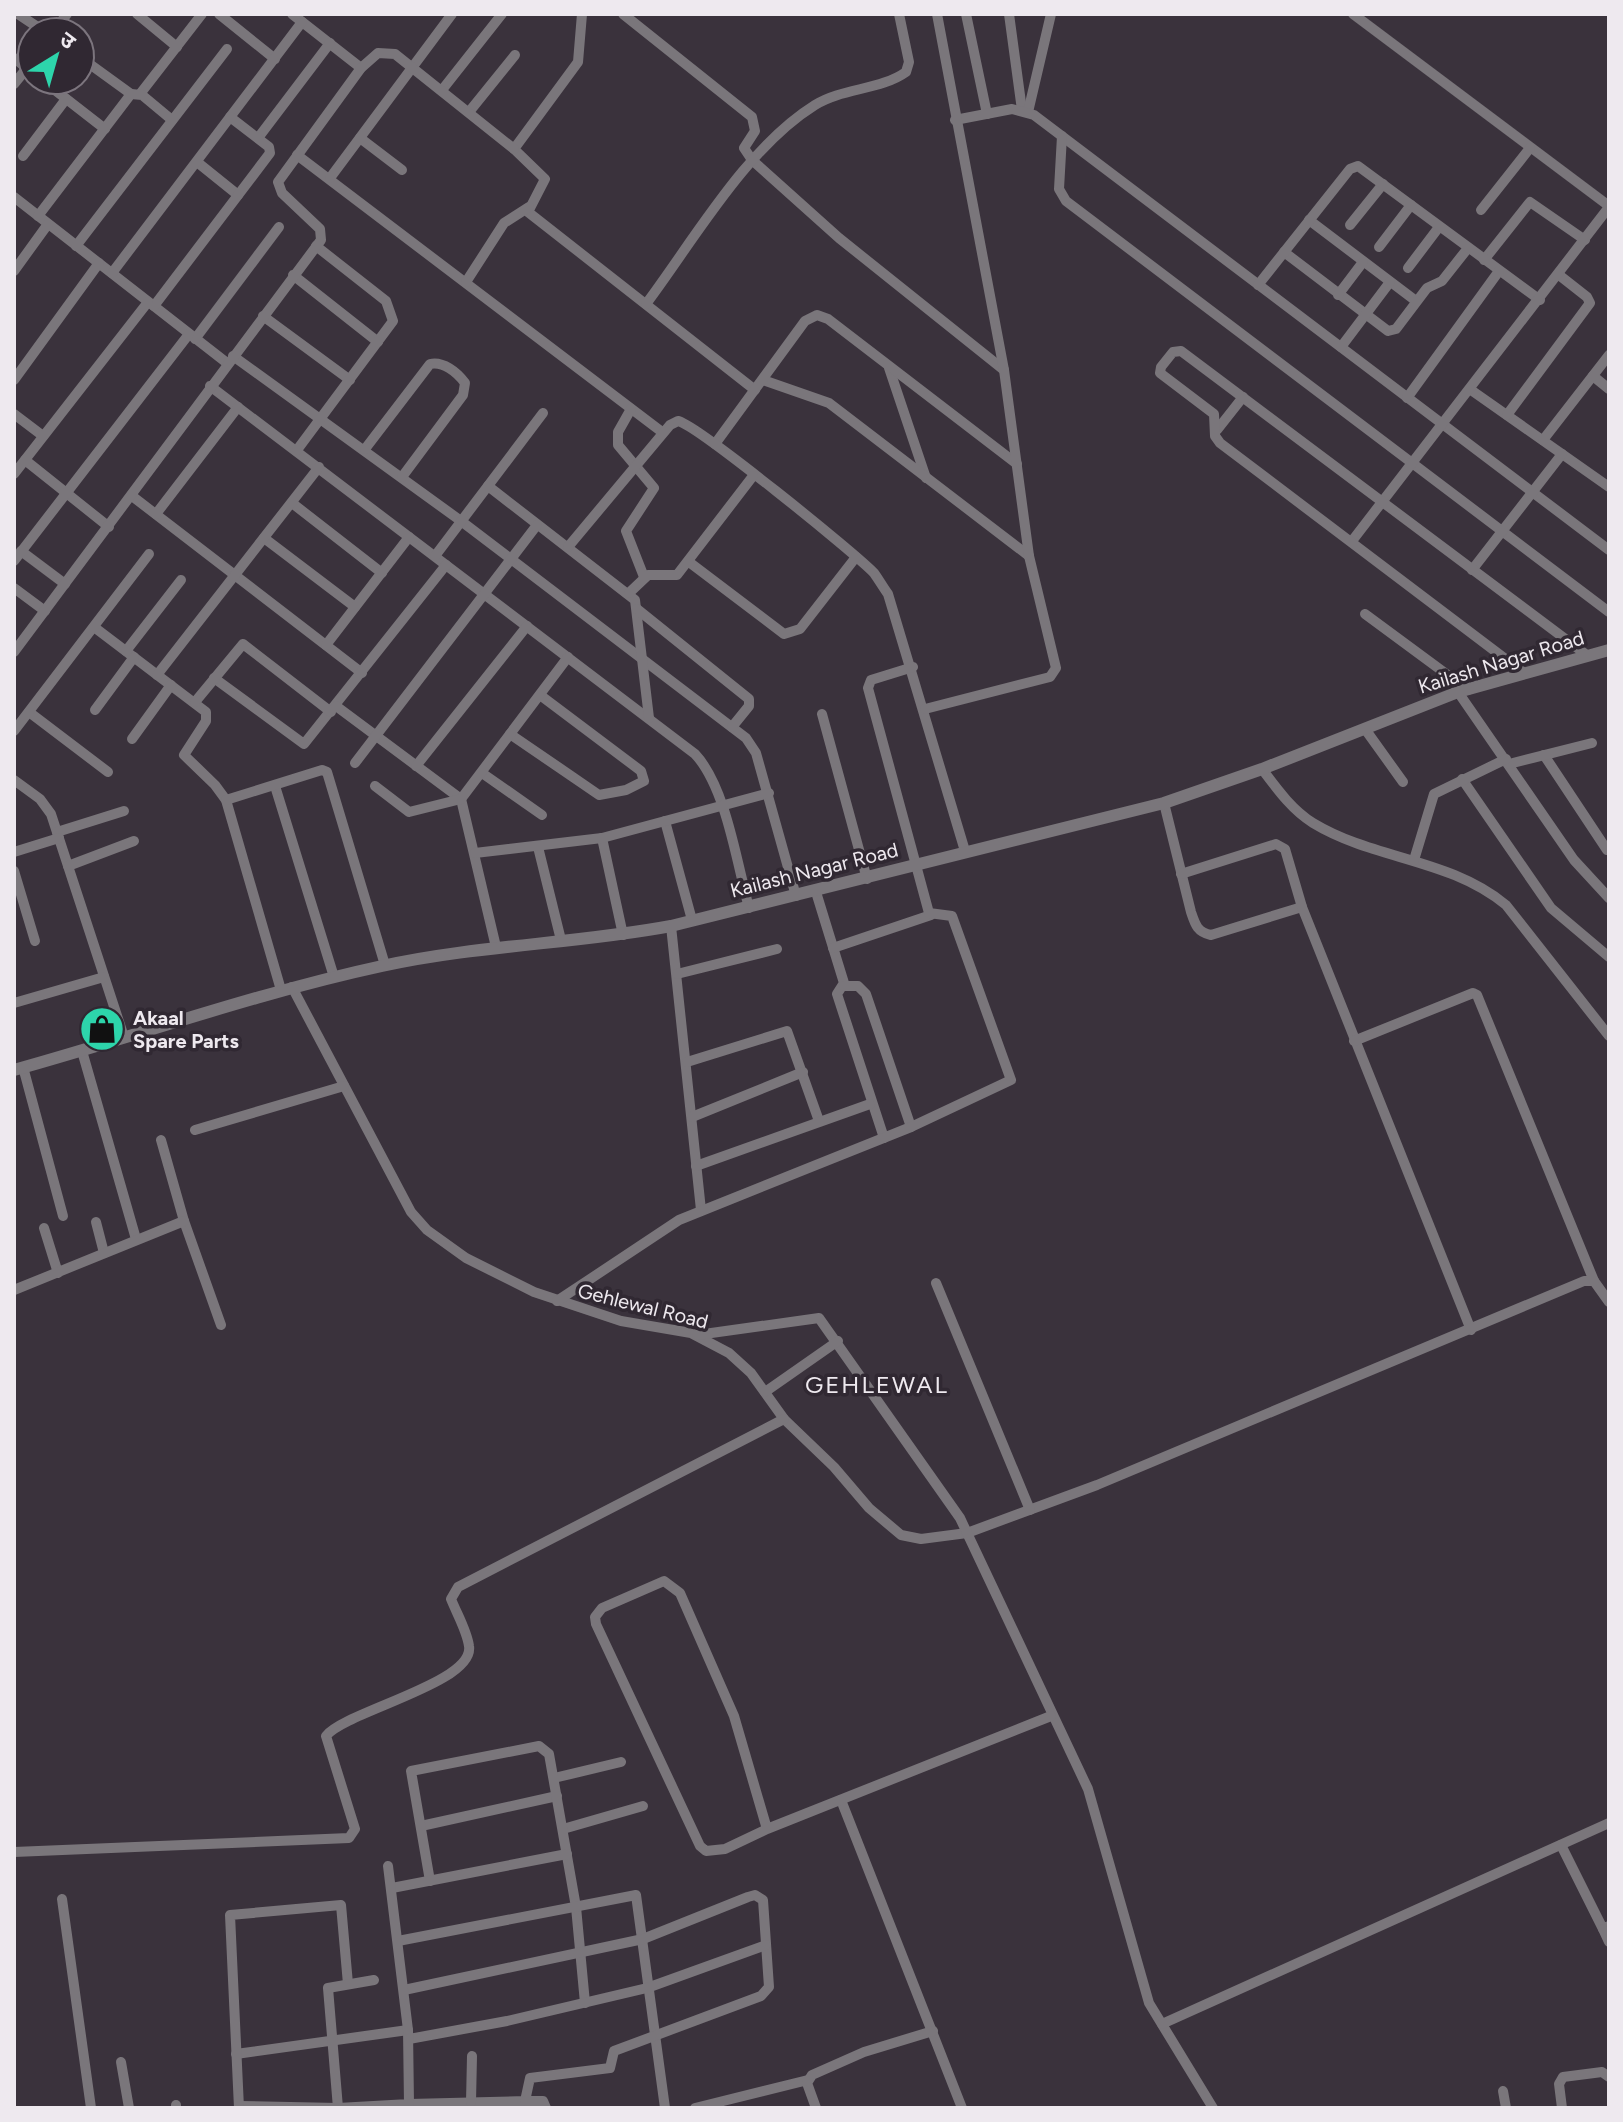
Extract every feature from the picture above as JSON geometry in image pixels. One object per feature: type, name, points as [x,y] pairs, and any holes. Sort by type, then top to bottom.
[{"type":"street","points":[[38,216],[105,129],[202,14]]},
{"type":"street","points":[[219,14],[275,59]]},
{"type":"street","points":[[292,14],[361,68]]},
{"type":"street","points":[[330,178],[452,14]]},
{"type":"street","points":[[442,90],[502,14]]},
{"type":"street","points":[[514,149],[578,62],[582,14]]},
{"type":"street","points":[[623,14],[752,117],[755,131],[744,148],[752,160],[839,238],[1004,370]]},
{"type":"street","points":[[646,304],[752,160],[819,103],[906,72],[909,62],[899,14]]},
{"type":"street","points":[[925,709],[1027,684],[1055,673],[1029,556],[1004,370],[937,14]]},
{"type":"street","points":[[966,14],[987,114]]},
{"type":"street","points":[[1009,14],[1025,111]]},
{"type":"street","points":[[1025,111],[1051,14]]},
{"type":"street","points":[[1352,541],[1609,207],[1353,14]]},
{"type":"street","points":[[142,16],[177,47]]},
{"type":"street","points":[[112,273],[302,22]]},
{"type":"street","points":[[258,138],[330,43]]},
{"type":"street","points":[[76,246],[227,49]]},
{"type":"street","points":[[14,652],[323,236],[320,229],[279,188],[281,176],[361,68],[378,53],[388,52],[412,66],[514,149],[545,179],[528,212],[538,222],[755,390]]},
{"type":"street","points":[[469,112],[515,55]]},
{"type":"street","points":[[96,68],[172,120]]},
{"type":"street","points":[[62,96],[105,129]]},
{"type":"street","points":[[23,156],[66,99]]},
{"type":"street","points":[[955,120],[1025,111],[1609,550]]},
{"type":"street","points":[[14,474],[270,153],[269,147],[230,117]]},
{"type":"street","points":[[1062,136],[1059,189],[1066,201],[1609,612]]},
{"type":"street","points":[[360,138],[402,170]]},
{"type":"street","points":[[1481,210],[1530,148]]},
{"type":"street","points":[[297,155],[662,432]]},
{"type":"street","points":[[197,162],[238,195]]},
{"type":"street","points":[[1258,285],[1352,167],[1363,168],[1540,300]]},
{"type":"street","points":[[1350,225],[1383,184]]},
{"type":"street","points":[[14,197],[192,336],[365,449],[732,727],[752,745],[769,793],[796,896]]},
{"type":"street","points":[[1484,260],[1530,202],[1585,240]]},
{"type":"street","points":[[1379,247],[1411,205]]},
{"type":"street","points":[[466,282],[504,223],[529,207]]},
{"type":"street","points":[[1309,220],[1416,301]]},
{"type":"street","points":[[14,271],[48,224]]},
{"type":"street","points":[[14,561],[279,227]]},
{"type":"street","points":[[1408,268],[1439,227]]},
{"type":"street","points":[[297,450],[393,321],[386,301],[316,246]]},
{"type":"street","points":[[1284,252],[1365,316],[1385,330],[1393,331],[1427,288],[1445,278],[1468,248]]},
{"type":"street","points":[[1338,295],[1363,262]]},
{"type":"street","points":[[16,373],[99,263]]},
{"type":"street","points":[[1407,398],[1499,271]]},
{"type":"street","points":[[293,275],[378,342]]},
{"type":"street","points":[[1507,415],[1590,303],[1587,297],[1559,275]]},
{"type":"street","points":[[1341,347],[1390,282]]},
{"type":"street","points":[[715,444],[805,321],[817,315],[828,319],[1017,464]]},
{"type":"street","points":[[263,316],[350,380]]},
{"type":"street","points":[[1524,673],[1220,443],[1214,414],[1160,373],[1175,351],[1181,351],[1588,656]]},
{"type":"street","points":[[1543,440],[1609,355]]},
{"type":"street","points":[[365,449],[430,364],[443,365],[461,377],[465,383],[463,395],[402,477]]},
{"type":"street","points":[[888,367],[927,479]]},
{"type":"street","points":[[1593,376],[1609,389]]},
{"type":"street","points":[[763,380],[829,403],[1029,556]]},
{"type":"street","points":[[210,386],[649,718],[705,764],[721,805],[749,908]]},
{"type":"street","points":[[1471,390],[1609,487]]},
{"type":"street","points":[[1216,431],[1243,397]]},
{"type":"street","points":[[156,514],[238,407]]},
{"type":"street","points":[[631,409],[617,439],[620,451],[654,488],[626,531],[644,577]]},
{"type":"street","points":[[435,556],[543,413]]},
{"type":"street","points":[[14,414],[43,436]]},
{"type":"street","points":[[568,547],[662,432],[678,421],[685,422],[715,444],[856,557],[888,594],[913,667],[965,851]]},
{"type":"street","points":[[1472,570],[1562,454]]},
{"type":"street","points":[[25,460],[109,527]]},
{"type":"street","points":[[157,675],[319,467]]},
{"type":"street","points":[[629,593],[644,577],[654,574],[672,577],[689,562],[753,476]]},
{"type":"street","points":[[488,486],[629,593],[637,609],[649,718]]},
{"type":"street","points":[[132,496],[362,673]]},
{"type":"street","points":[[292,503],[382,573]]},
{"type":"street","points":[[355,763],[537,525]]},
{"type":"street","points":[[326,645],[409,537]]},
{"type":"street","points":[[264,538],[355,607]]},
{"type":"street","points":[[21,551],[65,584]]},
{"type":"street","points":[[14,731],[149,554]]},
{"type":"street","points":[[689,562],[776,629],[793,634],[856,557]]},
{"type":"street","points":[[214,678],[304,744],[446,565]]},
{"type":"street","points":[[95,710],[181,580]]},
{"type":"street","points":[[14,588],[45,611]]},
{"type":"street","points":[[637,609],[749,699],[749,706],[732,727]]},
{"type":"street","points":[[1365,614],[1463,691],[1574,860],[1609,898]]},
{"type":"street","points":[[416,766],[527,626]]},
{"type":"street","points":[[94,627],[195,702],[207,716],[184,755],[226,800],[322,770],[327,772],[385,965]]},
{"type":"street","points":[[195,702],[239,645],[246,645],[461,799],[496,947]]},
{"type":"street","name":"Kailash Nagar Road","points":[[18,1068],[286,989],[385,965],[496,947],[623,935],[671,926],[1164,803],[1262,769],[1463,691],[1609,650]]},
{"type":"street","points":[[375,786],[409,812],[461,799],[568,657]]},
{"type":"street","points":[[913,667],[871,680],[868,688],[913,865],[931,915]]},
{"type":"street","points":[[132,739],[171,685]]},
{"type":"street","points":[[510,734],[599,795],[626,790],[644,781],[641,771],[540,695]]},
{"type":"street","points":[[29,712],[108,772]]},
{"type":"street","points":[[822,714],[867,879]]},
{"type":"street","points":[[1365,729],[1403,782]]},
{"type":"street","points":[[1414,860],[1431,798],[1462,779],[1508,762],[1592,743]]},
{"type":"street","points":[[1544,755],[1607,850]]},
{"type":"street","points":[[1262,769],[1295,809],[1314,823],[1354,842],[1467,879],[1506,905],[1609,1036]]},
{"type":"street","points":[[482,773],[542,815]]},
{"type":"street","points":[[1462,779],[1551,908],[1609,957]]},
{"type":"street","points":[[14,780],[47,806],[124,1037]]},
{"type":"street","points":[[275,786],[334,977]]},
{"type":"street","points":[[475,853],[602,838],[769,793]]},
{"type":"street","name":"Gehlewal Road","points":[[226,800],[286,989],[344,1086],[411,1212],[427,1230],[490,1272],[557,1301],[621,1321],[697,1335],[741,1362],[784,1419],[834,1467],[869,1508],[901,1535],[944,1539],[1030,1510],[1584,1281],[1594,1281]]},
{"type":"street","points":[[1164,803],[1196,928],[1211,935],[1302,907]]},
{"type":"street","points":[[14,852],[124,811]]},
{"type":"street","points":[[665,821],[692,920]]},
{"type":"street","points":[[602,838],[623,935]]},
{"type":"street","points":[[68,866],[134,841]]},
{"type":"street","points":[[1181,874],[1280,844],[1285,849],[1302,907],[1471,1330]]},
{"type":"street","points":[[538,847],[561,940]]},
{"type":"street","points":[[14,871],[35,941]]},
{"type":"street","points":[[816,892],[844,986],[837,997],[870,1104],[884,1138]]},
{"type":"street","points":[[557,1301],[652,1235],[701,1210],[911,1127],[1011,1080],[952,916],[931,915],[833,948]]},
{"type":"street","points":[[671,926],[701,1210]]},
{"type":"street","points":[[677,974],[777,949]]},
{"type":"street","points":[[14,1003],[104,977]]},
{"type":"street","points":[[844,986],[858,986],[866,994],[911,1127]]},
{"type":"street","points":[[1354,1041],[1473,993],[1477,995],[1594,1281],[1609,1302]]},
{"type":"street","points":[[687,1062],[783,1031],[790,1035],[819,1121]]},
{"type":"street","points":[[82,1051],[136,1239]]},
{"type":"street","points":[[18,1068],[63,1216]]},
{"type":"street","points":[[692,1117],[803,1072]]},
{"type":"street","points":[[195,1130],[344,1086]]},
{"type":"street","points":[[696,1166],[870,1104]]},
{"type":"street","points":[[161,1140],[184,1221],[221,1325]]},
{"type":"street","points":[[14,1290],[184,1221]]},
{"type":"street","points":[[96,1222],[104,1253]]},
{"type":"street","points":[[44,1228],[58,1273]]},
{"type":"street","points":[[936,1283],[1030,1510]]},
{"type":"street","points":[[697,1335],[811,1318],[825,1322],[947,1495],[1088,1789],[1149,2003],[1213,2108]]},
{"type":"street","points":[[765,1392],[838,1341]]},
{"type":"street","points":[[14,1852],[349,1838],[355,1829],[326,1736],[438,1680],[462,1663],[469,1655],[469,1646],[451,1599],[458,1587],[784,1419]]},
{"type":"street","points":[[767,1829],[734,1716],[680,1593],[664,1581],[602,1608],[595,1617],[596,1624],[700,1846],[706,1851],[725,1849],[767,1829],[1051,1716]]},
{"type":"street","points":[[430,1881],[409,1776],[415,1768],[539,1746],[549,1754],[554,1778],[576,1907],[585,2003]]},
{"type":"street","points":[[554,1778],[621,1762]]},
{"type":"street","points":[[421,1826],[557,1796]]},
{"type":"street","points":[[841,1800],[962,2108]]},
{"type":"street","points":[[563,1829],[643,1806]]},
{"type":"street","points":[[1162,2024],[1609,1823]]},
{"type":"street","points":[[1561,1845],[1606,1928],[1609,1942]]},
{"type":"street","points":[[392,1888],[567,1854]]},
{"type":"street","points":[[388,1866],[409,2034],[409,2104]]},
{"type":"street","points":[[398,1941],[636,1895],[665,2108]]},
{"type":"street","points":[[404,1990],[643,1939],[755,1895],[763,1900],[769,1987],[766,1993],[612,2052],[610,2068],[530,2078],[525,2101]]},
{"type":"street","points":[[62,1899],[91,2108]]},
{"type":"street","points":[[348,1984],[341,1905],[233,1912],[228,1920],[239,2107],[338,2108],[543,2101],[546,2108]]},
{"type":"street","points":[[236,2054],[332,2040],[409,2034],[585,2003],[647,1988],[766,1945]]},
{"type":"street","points":[[338,2108],[328,1988],[374,1980]]},
{"type":"street","points":[[695,2108],[721,2105],[808,2080],[864,2052],[933,2031]]},
{"type":"street","points":[[471,2102],[472,2056]]},
{"type":"street","points":[[121,2062],[129,2108]]},
{"type":"street","points":[[1562,2108],[1559,2084],[1563,2077],[1602,2072],[1609,2077]]},
{"type":"street","points":[[808,2080],[816,2108]]},
{"type":"street","points":[[1503,2091],[1506,2108]]},
{"type":"place","name":"Akaal Spare Parts","points":[[102,1029]]},
{"type":"district","name":"GEHLEWAL","points":[[877,1384]]}]
